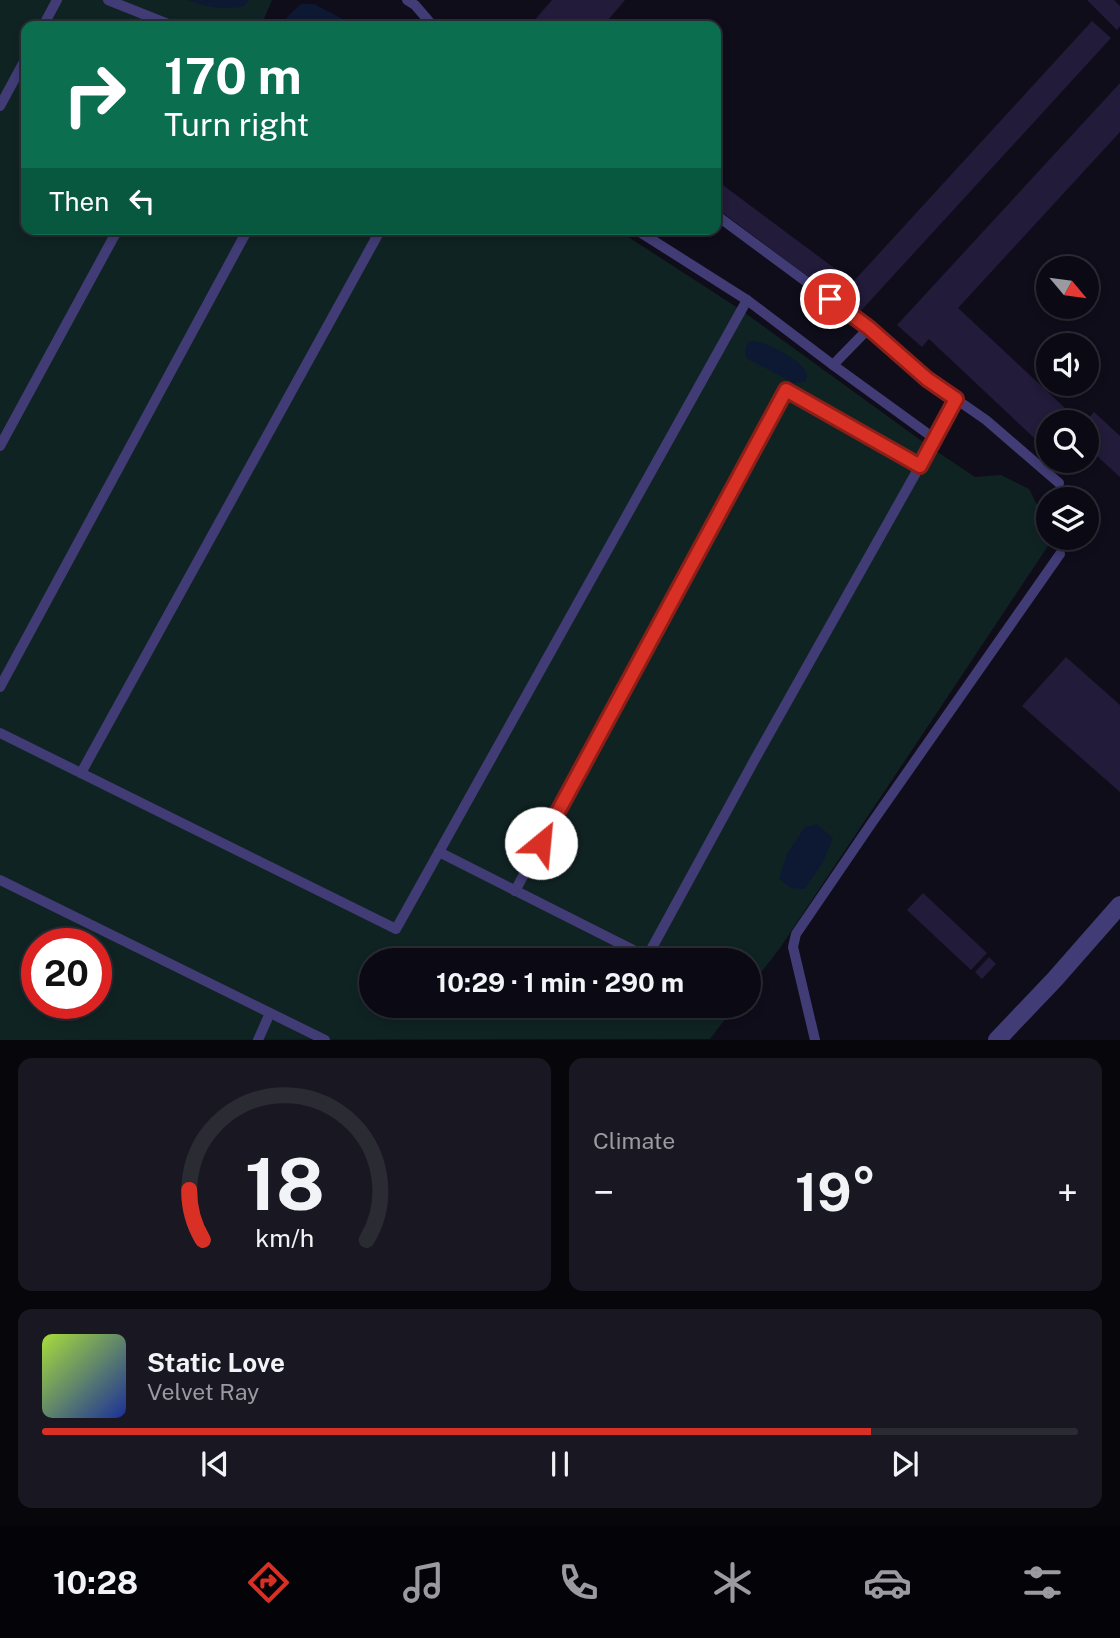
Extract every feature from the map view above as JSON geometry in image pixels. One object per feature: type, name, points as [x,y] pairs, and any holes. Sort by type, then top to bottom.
[{"type":"street","points":[[997,1040],[1120,905]]},
{"type":"lane","points":[[46,21],[57,0]]},
{"type":"lane","points":[[108,0],[160,21]]},
{"type":"lane","points":[[407,0],[429,21]]},
{"type":"lane","points":[[0,107],[21,67]]},
{"type":"lane","points":[[721,219],[869,328],[927,379],[986,420],[1059,483]]},
{"type":"lane","points":[[0,446],[115,235]]},
{"type":"lane","points":[[0,687],[245,235]]},
{"type":"lane","points":[[81,773],[378,235]]},
{"type":"lane","points":[[644,235],[747,300],[935,439]]},
{"type":"lane","points":[[0,733],[396,929],[747,300]]},
{"type":"lane","points":[[833,365],[869,328]]},
{"type":"lane","points":[[515,891],[786,390],[920,466]]},
{"type":"lane","points":[[439,852],[647,957],[956,399]]},
{"type":"lane","points":[[815,1040],[793,947],[796,934],[1060,554]]},
{"type":"lane","points":[[0,880],[325,1040]]},
{"type":"lane","points":[[258,1040],[270,1013]]},
{"type":"green space","points":[[0,0],[272,0],[263,21],[21,21],[21,235],[625,235],[741,310],[975,477],[1001,475],[1029,489],[1036,503],[1036,550],[1045,550],[761,973],[761,948],[359,948],[359,1018],[726,1018],[710,1039],[0,1040]]},
{"type":"water","points":[[188,0],[249,0],[244,6],[223,8]]},
{"type":"water","points":[[301,4],[314,4],[346,21],[284,21]]},
{"type":"water","points":[[752,341],[787,354],[799,363],[806,372],[805,382],[794,383],[746,358],[747,343]]},
{"type":"water","points":[[817,824],[833,838],[823,862],[805,889],[791,888],[779,879],[787,854],[805,827]]},
{"type":"building","points":[[552,0],[625,0],[607,21],[534,21]]},
{"type":"building","points":[[1087,0],[1114,0],[1120,6],[1120,26],[1117,30]]},
{"type":"building","points":[[1092,21],[1111,38],[858,314],[721,212],[721,184],[853,282]]},
{"type":"building","points":[[1120,83],[1120,132],[958,308],[1036,381],[1036,396],[1052,396],[1067,410],[1036,410],[1036,440],[929,339],[922,347],[897,325]]},
{"type":"building","points":[[1099,417],[1120,436],[1120,477],[1099,458]]},
{"type":"building","points":[[1066,657],[1120,705],[1120,792],[1022,706]]},
{"type":"building","points":[[923,893],[987,953],[971,970],[907,910]]},
{"type":"building","points":[[989,957],[996,964],[982,979],[975,972]]},
{"type":"route","points":[[541,843],[786,390],[920,466],[935,439],[956,399],[927,379],[869,328],[830,299]]}]
